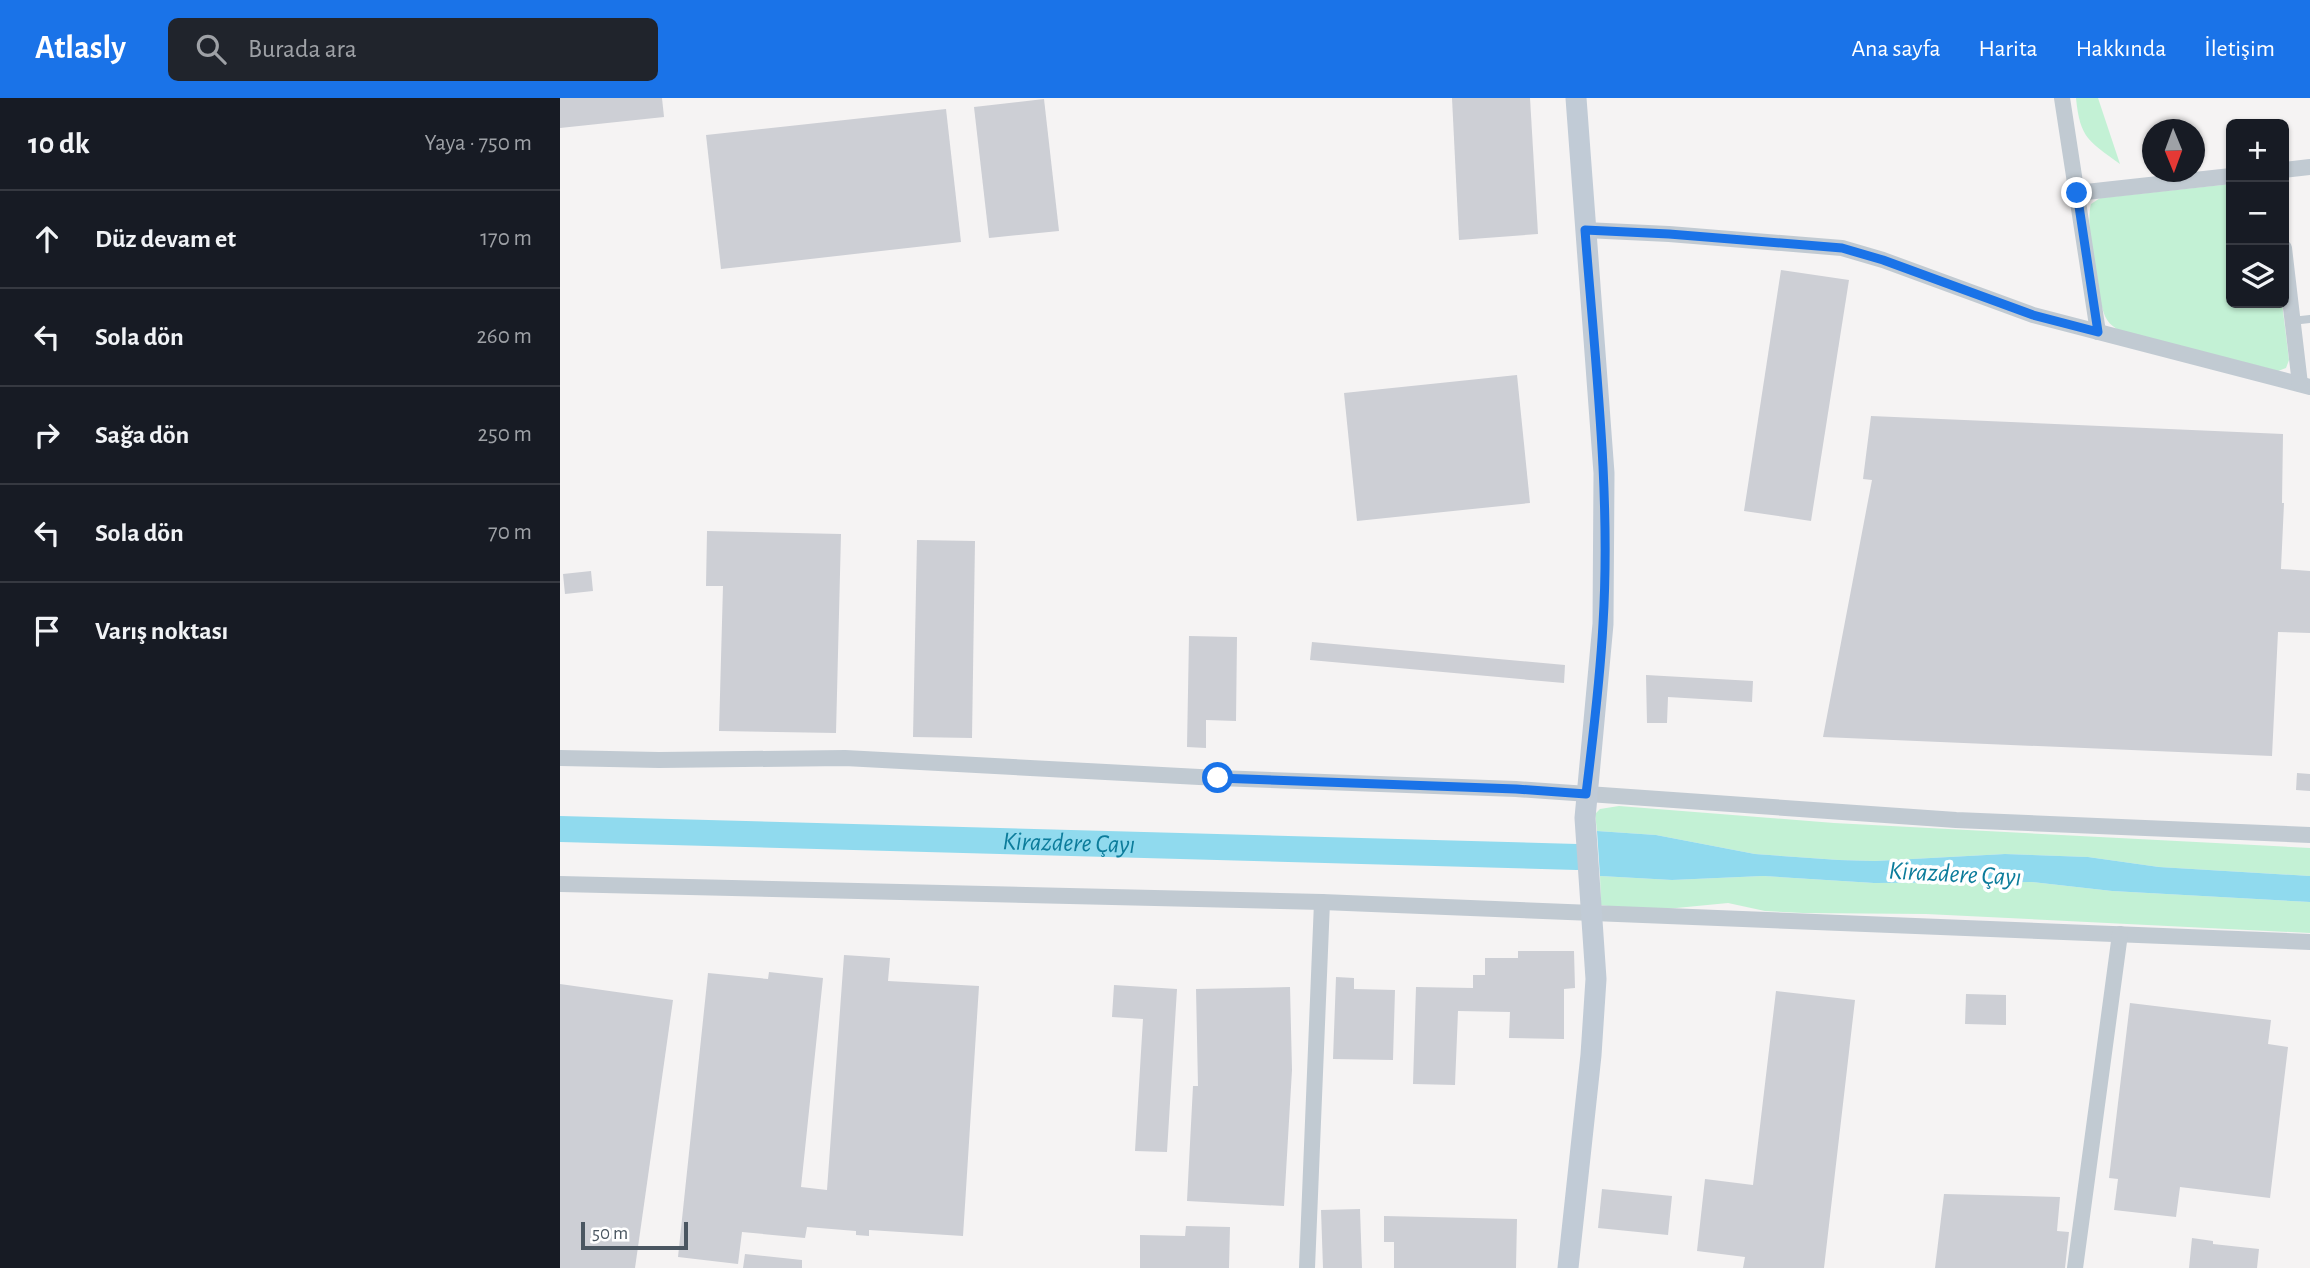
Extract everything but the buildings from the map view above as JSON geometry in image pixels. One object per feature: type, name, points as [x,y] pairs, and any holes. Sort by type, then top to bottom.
[{"type":"street","points":[[1568,1268],[1594,1008],[1595,960],[1585,818],[1604,624],[1604,473],[1576,98]]},
{"type":"street","points":[[2062,98],[2098,332]]},
{"type":"street","points":[[2289,169],[2310,167]]},
{"type":"street","points":[[2077,193],[2226,177]]},
{"type":"street","points":[[1585,230],[1842,248],[1883,260],[2033,315],[2305,386],[2289,294]]},
{"type":"street","points":[[560,758],[845,758],[1218,778],[1516,789],[1943,819],[2310,835]]},
{"type":"street","points":[[560,884],[1322,902],[2310,943]]},
{"type":"street","points":[[1307,1268],[1322,902]]},
{"type":"street","points":[[2075,1268],[2120,934]]},
{"type":"lane","points":[[2292,321],[2310,319]]},
{"type":"green space","points":[[2076,98],[2098,98],[2120,164],[2088,138],[2080,122]]},
{"type":"green space","points":[[2226,185],[2226,308],[2283,308],[2289,360],[2286,368],[2278,371],[2118,330],[2110,323],[2099,295],[2091,244],[2091,204],[2100,198]]},
{"type":"green space","points":[[1619,806],[1834,823],[2310,848],[2310,876],[2159,867],[2088,857],[2005,854],[1875,861],[1755,854],[1656,835],[1597,831],[1595,814],[1600,809]]},
{"type":"green space","points":[[1600,876],[1672,880],[1763,876],[1874,883],[2031,882],[2112,891],[2310,902],[2310,933],[1926,914],[1803,913],[1765,911],[1728,903],[1666,909],[1622,908],[1601,905]]},
{"type":"water","points":[[1597,831],[1656,835],[1755,854],[1839,860],[1875,861],[2005,854],[2088,857],[2159,867],[2310,876],[2310,902],[2112,891],[2031,882],[1874,883],[1763,876],[1672,880],[1600,876]]},
{"type":"waterway","name":"Kirazdere Çayı","points":[[560,829],[1577,857]]},
{"type":"route","points":[[1218,778],[1586,794],[1604,624],[1604,473],[1585,230],[1842,248],[1883,260],[2033,315],[2098,332],[2077,193]]}]
